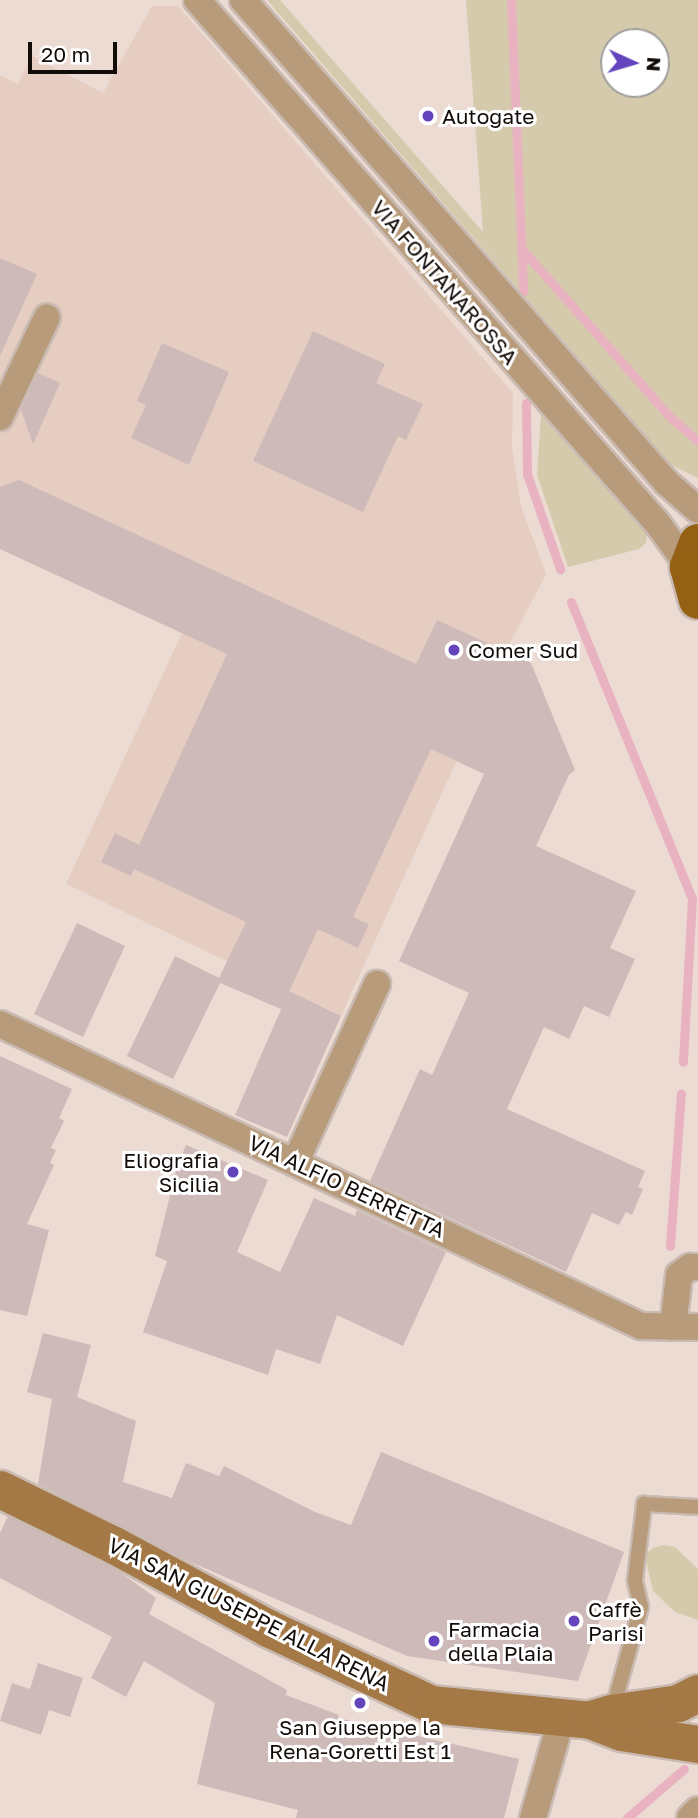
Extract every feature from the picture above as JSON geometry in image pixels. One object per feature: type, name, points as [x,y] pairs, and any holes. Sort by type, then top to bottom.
[{"type":"main road","name":"VIA SAN GIUSEPPE ALLA RENA","points":[[0,1489],[114,1545],[268,1628],[431,1703],[588,1717]]},
{"type":"main road","points":[[588,1717],[668,1705],[698,1693]]},
{"type":"main road","points":[[588,1717],[621,1732],[698,1744]]},
{"type":"street","name":"VIA FONTANAROSSA","points":[[197,0],[658,524],[695,570]]},
{"type":"street","name":"VIA FONTANAROSSA","points":[[243,0],[667,483],[698,510]]},
{"type":"street","points":[[0,417],[47,317]]},
{"type":"street","points":[[296,1161],[377,984]]},
{"type":"street","name":"VIA ALFIO BERRETTA","points":[[0,1024],[296,1161],[641,1326],[685,1327]]},
{"type":"street","points":[[685,1327],[679,1275],[690,1267],[698,1267]]},
{"type":"street","points":[[533,1818],[588,1717]]},
{"type":"street","points":[[690,1818],[698,1810]]},
{"type":"lane","points":[[588,1717],[641,1607],[635,1580],[644,1504],[698,1507]]},
{"type":"shaded area","points":[[267,0],[280,0],[483,232],[466,0],[698,0],[698,478],[671,465]]},
{"type":"shaded area","points":[[152,6],[178,6],[513,393],[512,448],[521,506],[546,574],[510,643],[341,1016],[66,884],[182,633],[0,549],[0,75],[18,84],[32,56],[103,93]]},
{"type":"shaded area","points":[[541,415],[647,534],[646,543],[639,549],[568,567],[537,475]]},
{"type":"shaded area","points":[[663,1545],[675,1547],[698,1569],[698,1620],[675,1612],[653,1591],[647,1553]]},
{"type":"building","points":[[0,258],[37,274],[0,356]]},
{"type":"building","points":[[313,331],[385,364],[376,383],[423,404],[406,440],[398,436],[363,512],[253,461]]},
{"type":"building","points":[[162,343],[229,372],[189,465],[131,438],[146,405],[137,401]]},
{"type":"building","points":[[38,373],[60,383],[33,444],[21,410]]},
{"type":"building","points":[[19,480],[416,664],[437,620],[531,663],[575,770],[569,775],[536,846],[636,891],[610,948],[635,959],[609,1017],[584,1006],[569,1039],[544,1027],[507,1109],[645,1171],[638,1187],[643,1189],[632,1215],[626,1212],[619,1225],[592,1213],[566,1272],[370,1181],[420,1069],[432,1075],[469,993],[399,961],[484,774],[431,749],[353,917],[369,924],[358,948],[318,929],[281,1009],[220,983],[173,1079],[127,1056],[175,956],[219,978],[246,922],[134,869],[131,876],[101,862],[115,833],[139,845],[227,654],[0,549],[0,487]]},
{"type":"building","points":[[77,923],[125,946],[83,1037],[34,1014]]},
{"type":"building","points":[[289,991],[341,1016],[287,1137],[235,1115]]},
{"type":"building","points":[[0,1056],[72,1089],[59,1118],[64,1121],[51,1148],[56,1150],[50,1163],[54,1165],[27,1224],[49,1230],[27,1316],[0,1310]]},
{"type":"building","points":[[186,1145],[268,1180],[237,1252],[280,1272],[314,1198],[355,1216],[357,1210],[446,1252],[403,1346],[337,1315],[320,1364],[276,1349],[268,1375],[143,1332],[167,1261],[155,1256],[177,1167]]},
{"type":"building","points":[[43,1333],[91,1345],[77,1397],[136,1421],[123,1482],[172,1498],[186,1463],[219,1476],[224,1466],[315,1512],[351,1525],[381,1452],[624,1552],[578,1681],[407,1656],[186,1560],[38,1484],[52,1399],[27,1392]]},
{"type":"building","points":[[8,1516],[117,1570],[156,1598],[149,1614],[287,1690],[286,1695],[339,1715],[338,1718],[519,1759],[504,1818],[296,1818],[298,1810],[197,1784],[215,1703],[144,1661],[126,1697],[91,1678],[112,1637],[0,1578],[0,1533]]},
{"type":"building","points":[[38,1663],[83,1678],[70,1717],[49,1710],[41,1735],[0,1721],[12,1683],[30,1689]]},
{"type":"waterway","points":[[511,0],[523,292]]},
{"type":"waterway","points":[[521,248],[668,415],[698,441]]},
{"type":"waterway","points":[[526,403],[527,474],[560,569]]},
{"type":"waterway","points":[[571,602],[692,899],[683,1062]]},
{"type":"waterway","points":[[670,1246],[681,1093]]},
{"type":"waterway","points":[[627,1818],[684,1769]]},
{"type":"place","name":"Autogate","points":[[428,116]]},
{"type":"place","name":"Comer Sud","points":[[454,650]]},
{"type":"place","name":"Eliografia Sicilia","points":[[233,1172]]},
{"type":"place","name":"Caffè Parisi","points":[[574,1621]]},
{"type":"place","name":"Farmacia della Plaia","points":[[434,1641]]},
{"type":"place","name":"San Giuseppe la Rena-Goretti Est 1","points":[[360,1703]]}]
